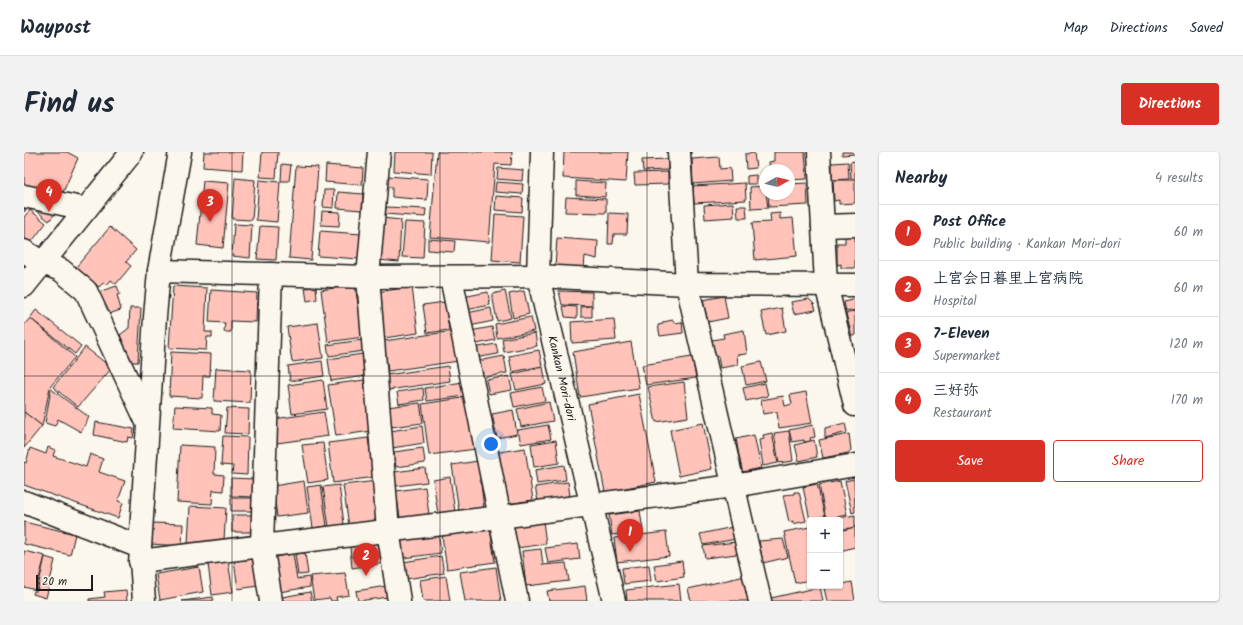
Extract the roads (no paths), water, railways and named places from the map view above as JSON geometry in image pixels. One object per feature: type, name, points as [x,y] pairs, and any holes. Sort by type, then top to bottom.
[{"type":"street","points":[[24,286],[132,152]]},
{"type":"street","points":[[144,601],[140,554],[147,423],[159,271],[180,152]]},
{"type":"street","points":[[379,152],[368,277],[388,530],[399,601]]},
{"type":"street","name":"Kankan Mori-dori","points":[[542,152],[538,276],[614,601]]},
{"type":"street","points":[[679,152],[687,284],[760,601]]},
{"type":"street","points":[[819,152],[826,284],[855,405]]},
{"type":"street","points":[[24,196],[86,209]]},
{"type":"street","points":[[823,226],[855,225]]},
{"type":"street","points":[[24,251],[43,263],[61,270],[86,291],[147,423]]},
{"type":"street","points":[[159,271],[368,277],[538,276],[687,284],[855,285]]},
{"type":"street","points":[[271,274],[262,545],[271,601]]},
{"type":"street","points":[[451,277],[517,601]]},
{"type":"street","points":[[24,502],[140,554],[262,545],[500,518],[733,486],[855,465]]},
{"type":"place","name":"三好弥","points":[[49,212]]},
{"type":"place","name":"7-Eleven","points":[[210,222]]},
{"type":"place","name":"Post Office","points":[[630,552]]},
{"type":"place","name":"上宮会日暮里上宮病院","points":[[366,576]]}]
